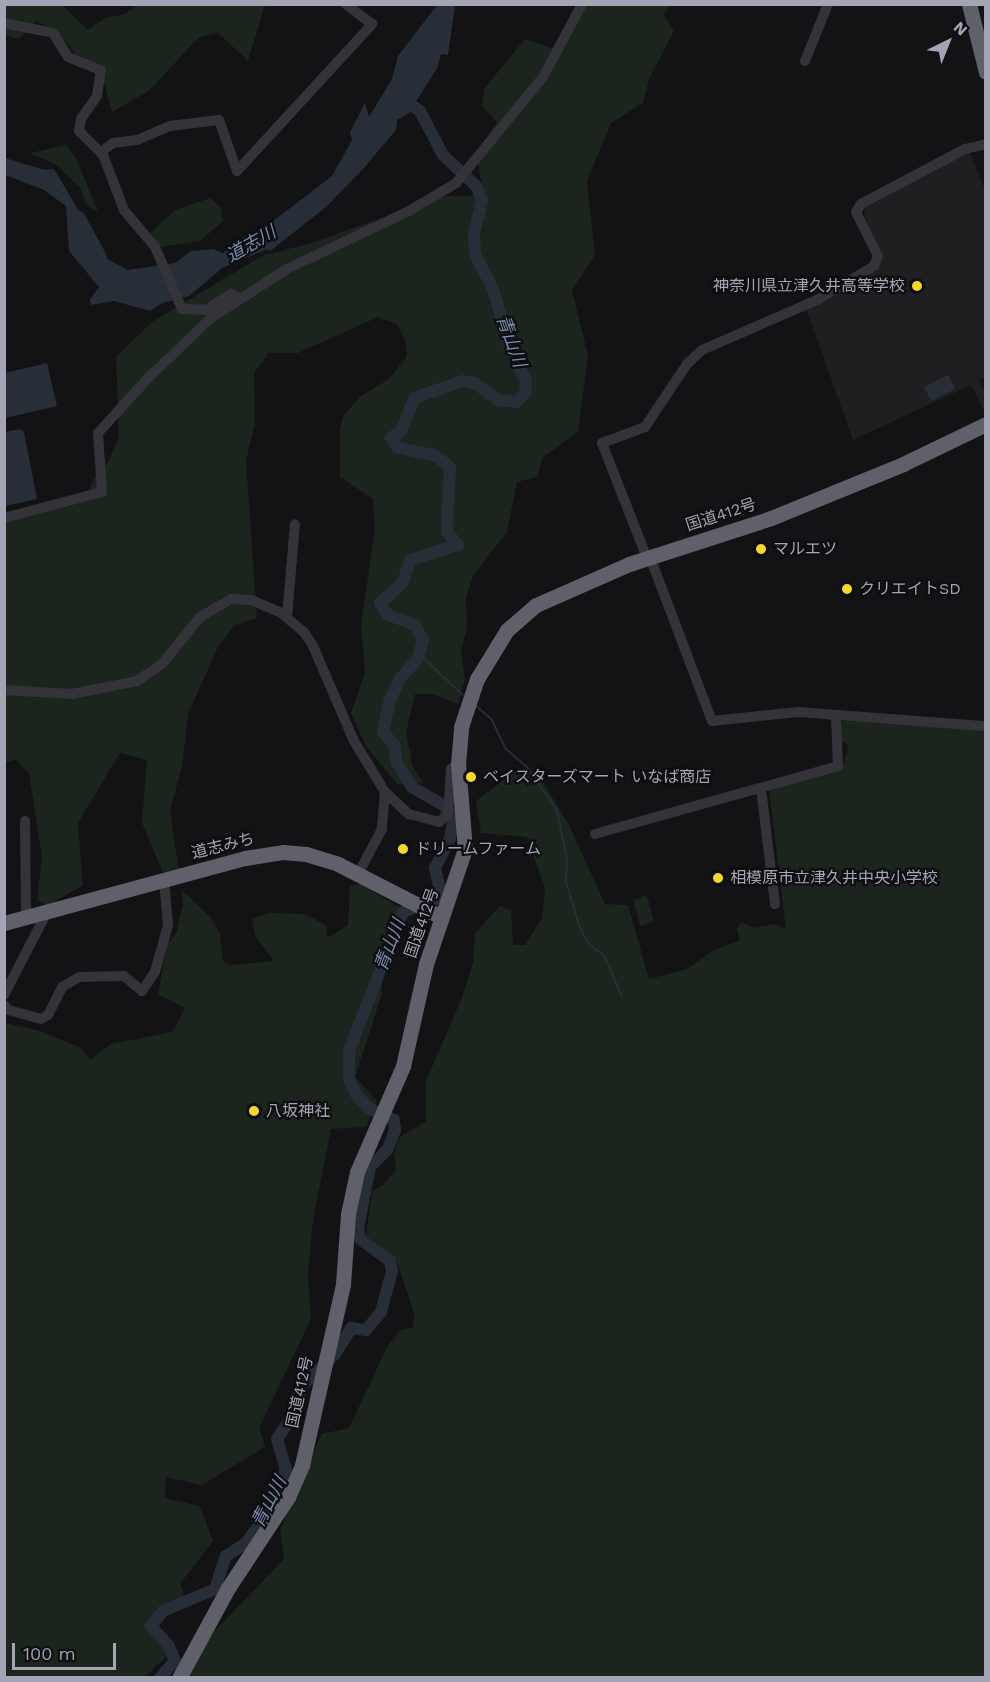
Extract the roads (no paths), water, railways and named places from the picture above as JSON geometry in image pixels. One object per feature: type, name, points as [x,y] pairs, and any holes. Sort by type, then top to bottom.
[{"type":"highway","points":[[969,4],[985,65]]},
{"type":"highway","name":"国道412号","points":[[179,1677],[255,1538],[288,1497],[302,1465],[343,1284],[348,1214],[357,1172],[409,1045],[426,964],[465,849],[458,764],[461,727],[477,679],[520,615],[648,557],[771,518],[903,464],[986,424]]},
{"type":"highway","name":"道志みち","points":[[4,922],[164,879],[283,852],[317,856],[358,874],[441,917]]},
{"type":"street","points":[[101,152],[113,143],[137,140],[170,126],[219,120],[237,171],[372,24],[345,4]]},
{"type":"street","points":[[4,518],[103,491],[98,433],[182,345],[240,298],[287,269],[424,204],[461,178],[543,77],[582,4]]},
{"type":"street","points":[[805,61],[822,28],[828,4]]},
{"type":"street","points":[[4,23],[53,33],[68,57],[99,67],[100,86],[81,119],[79,131],[101,152],[124,210],[158,256],[182,309],[201,311],[217,305],[228,295],[240,298]]},
{"type":"street","points":[[986,144],[965,149],[861,204],[856,212],[878,256],[874,266],[817,300],[702,350],[687,364],[645,427],[602,444],[712,721],[771,713],[986,726]]},
{"type":"street","points":[[287,617],[295,525]]},
{"type":"street","points":[[4,690],[80,693],[137,681],[162,664],[200,617],[231,599],[251,600],[287,617],[304,632],[317,653],[354,741],[385,792],[409,814],[428,822],[439,822],[448,814],[451,798],[451,769],[458,764]]},
{"type":"street","points":[[595,834],[838,766],[836,717]]},
{"type":"street","points":[[760,788],[775,904]]},
{"type":"street","points":[[358,874],[382,829],[385,792]]},
{"type":"street","points":[[25,821],[26,917]]},
{"type":"street","points":[[4,1005],[8,1010],[41,1019],[48,1015],[62,987],[79,977],[124,976],[142,991],[155,972],[168,925],[164,879]]},
{"type":"street","points":[[4,995],[47,912]]},
{"type":"water","points":[[437,5],[455,5],[448,55],[441,54],[437,68],[409,113],[397,120],[396,130],[363,169],[326,207],[270,251],[267,249],[222,268],[189,296],[162,303],[150,311],[114,301],[91,305],[90,299],[99,287],[69,251],[66,206],[44,190],[5,175],[5,158],[45,170],[54,169],[86,223],[87,237],[107,259],[128,270],[175,263],[191,251],[213,249],[223,253],[239,239],[260,231],[332,176],[352,140],[350,132],[365,103],[369,117],[392,79],[398,56]]},
{"type":"water","points":[[47,363],[57,406],[5,418],[5,373]]},
{"type":"water","points":[[948,375],[955,389],[931,401],[924,387]]},
{"type":"water","points":[[20,429],[24,432],[37,499],[5,506],[5,432]]},
{"type":"waterway","name":"青山川","points":[[160,1678],[175,1661],[169,1646],[151,1626],[163,1611],[215,1589],[226,1556],[246,1543],[268,1513],[286,1470],[277,1439],[289,1421],[303,1385],[335,1354],[351,1328],[366,1330],[381,1312],[392,1271],[390,1261],[360,1239],[358,1228],[370,1167],[388,1149],[395,1130],[394,1120],[370,1109],[357,1096],[349,1079],[349,1051],[403,912],[436,899],[440,890],[435,868],[450,839],[454,817],[443,805],[412,787],[397,763],[394,745],[383,732],[390,700],[400,679],[418,658],[423,640],[415,625],[387,614],[380,603],[403,582],[410,560],[458,545],[448,533],[447,524],[450,467],[434,455],[398,448],[391,438],[401,431],[414,398],[463,381],[476,384],[498,400],[517,402],[525,393],[526,381],[509,346],[494,291],[475,254],[474,233],[482,200],[476,186],[443,155],[420,111],[401,98]]},
{"type":"waterway","name":"道志川","points":[[79,217],[101,257]]},
{"type":"waterway","points":[[419,654],[463,695]]},
{"type":"waterway","points":[[475,705],[492,720],[505,748],[527,767],[557,810],[567,861],[566,882],[580,928],[588,943],[605,957],[622,997]]},
{"type":"place","name":"神奈川県立津久井高等学校","points":[[917,286]]},
{"type":"place","name":"マルエツ","points":[[761,549]]},
{"type":"place","name":"クリエイトSD","points":[[847,589]]},
{"type":"place","name":"ベイスターズマート いなば商店","points":[[471,777]]},
{"type":"place","name":"ドリームファーム","points":[[403,849]]},
{"type":"place","name":"相模原市立津久井中央小学校","points":[[718,878]]},
{"type":"place","name":"八坂神社","points":[[254,1111]]}]
